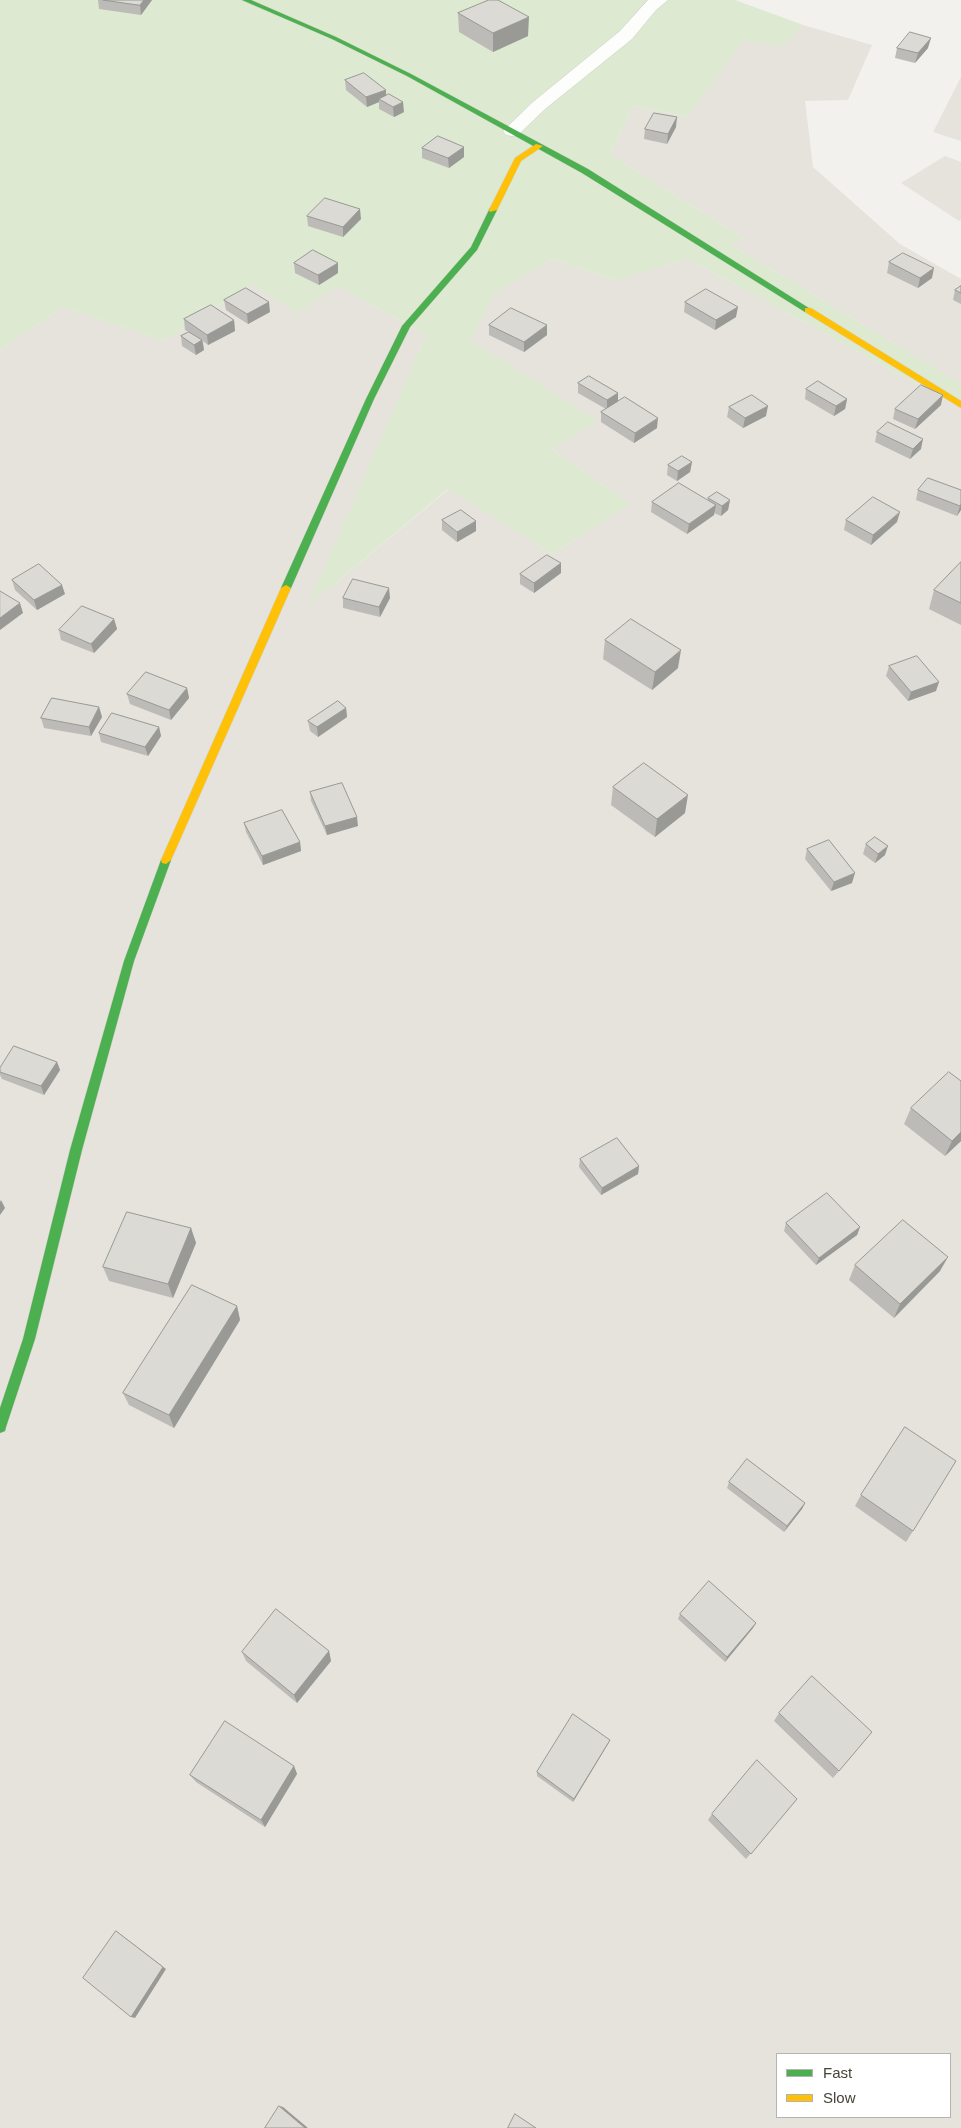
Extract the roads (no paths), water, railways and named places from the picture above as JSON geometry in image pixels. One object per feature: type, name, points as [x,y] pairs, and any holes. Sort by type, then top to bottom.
[{"type":"street","points":[[245,0],[334,38],[409,75],[633,199],[961,405]]},
{"type":"street","points":[[512,131],[537,106],[628,33],[651,4],[660,0]]},
{"type":"street","points":[[0,1427],[29,1339],[76,1150],[118,998],[129,961],[164,865],[370,399],[406,326],[474,248],[518,160],[539,146]]}]
